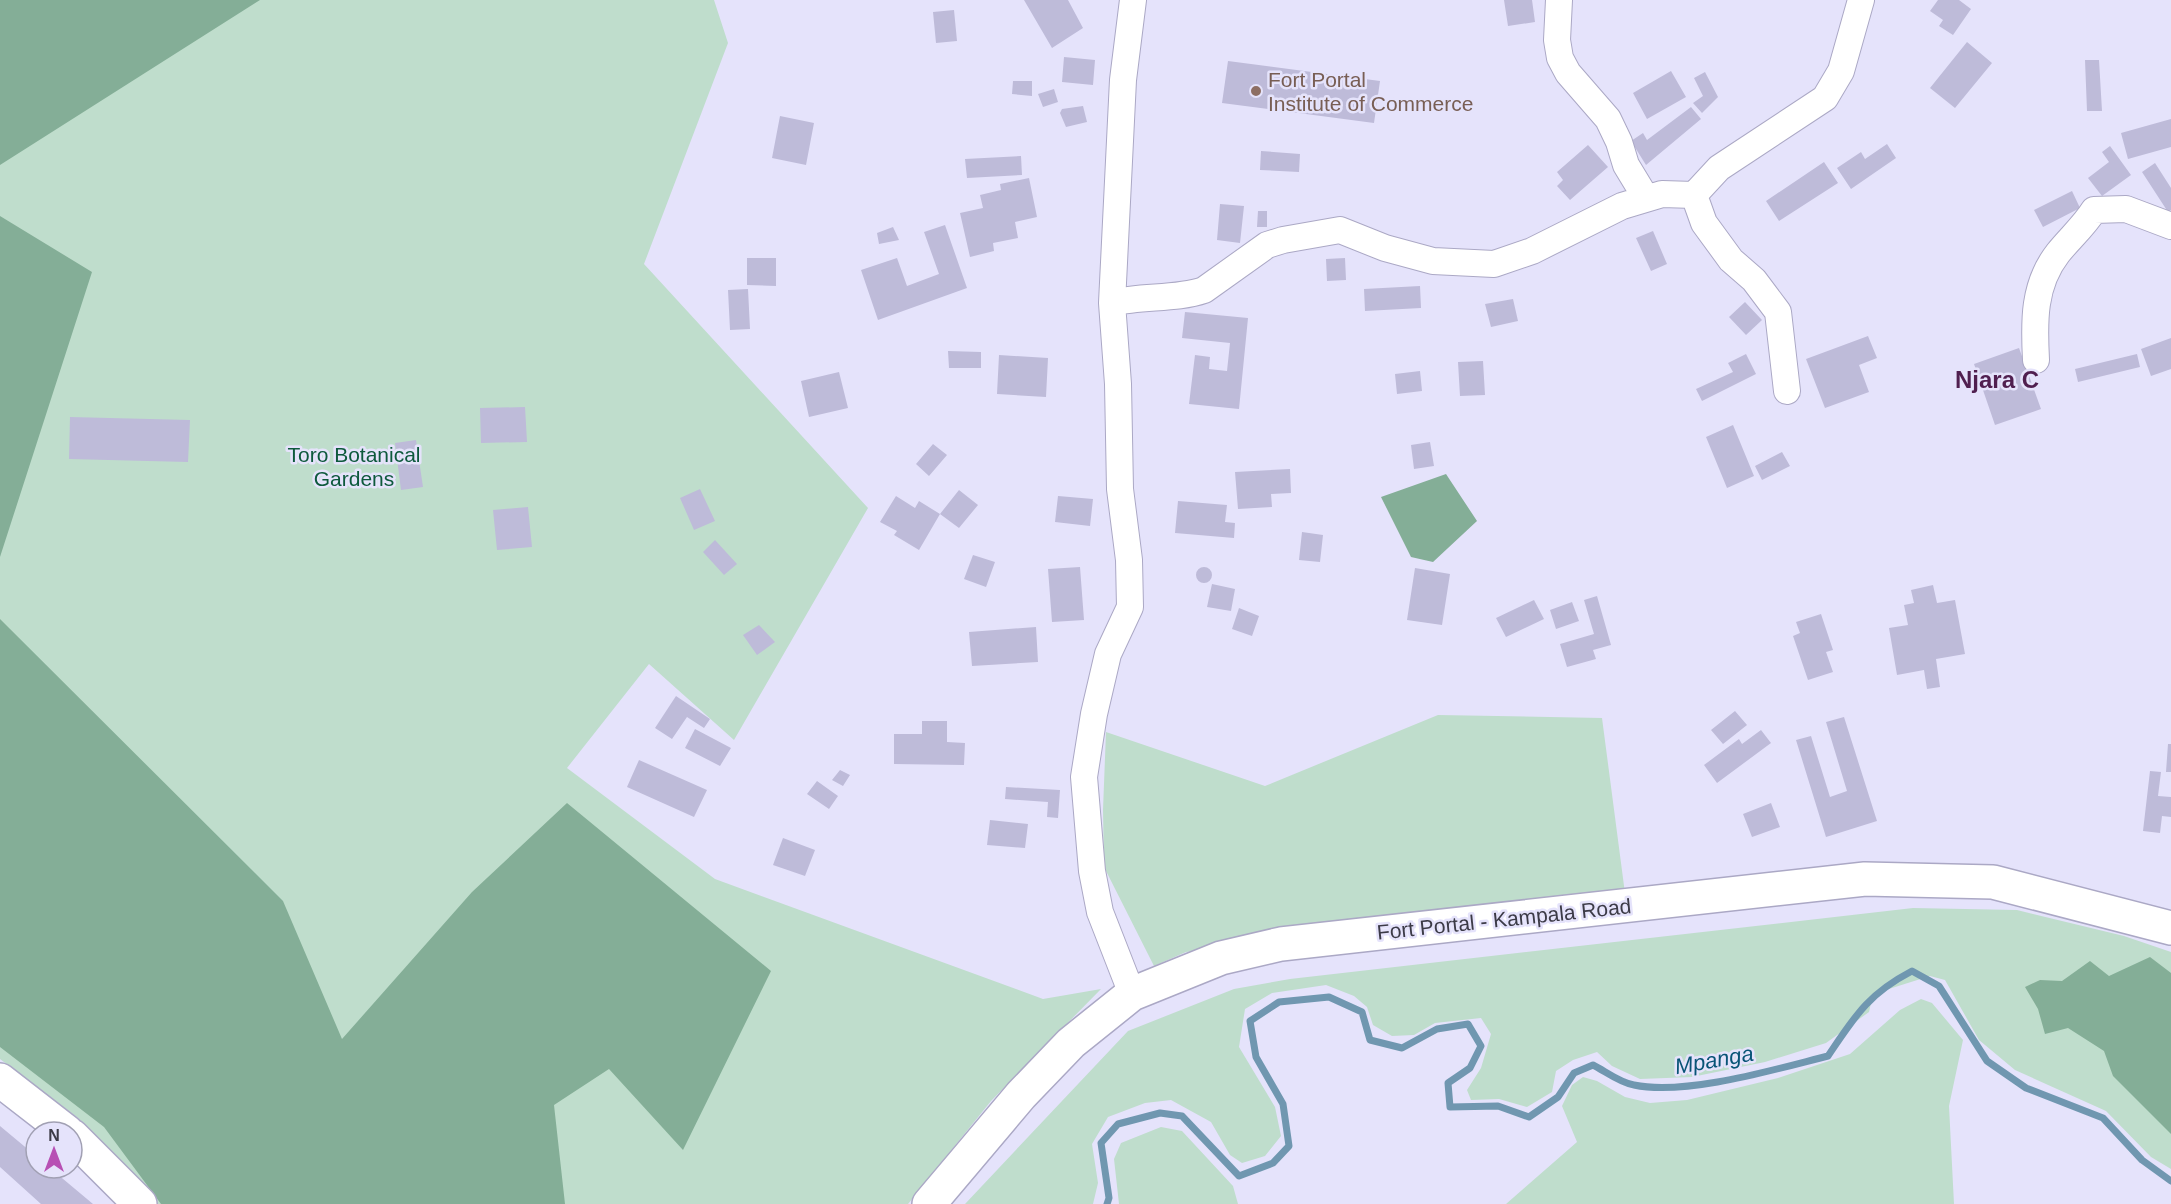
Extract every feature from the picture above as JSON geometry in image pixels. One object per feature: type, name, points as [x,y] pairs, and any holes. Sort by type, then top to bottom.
[{"type":"main road","name":"Fort Portal - Kampala Road","points":[[929,1204],[1021,1095],[1071,1043],[1132,994],[1221,958],[1281,944],[1865,879],[1993,882],[2171,928]]},
{"type":"main road","points":[[0,1080],[52,1120]]},
{"type":"main road","points":[[84,1148],[140,1204]]},
{"type":"street","points":[[1132,994],[1101,912],[1092,871],[1084,777],[1094,714],[1108,654],[1130,607],[1129,560],[1120,489],[1118,384],[1112,303],[1123,80],[1133,0]]},
{"type":"street","points":[[1559,0],[1557,40],[1560,58],[1568,73],[1608,119],[1619,142],[1626,165],[1646,198]]},
{"type":"street","points":[[1112,303],[1127,299],[1192,294],[1204,290],[1274,241],[1340,230],[1385,248],[1433,261],[1494,264],[1532,251],[1622,207],[1646,198],[1662,194],[1694,195],[1719,168],[1825,98],[1841,71],[1861,0]]},
{"type":"street","points":[[1694,195],[1704,223],[1731,260],[1754,280],[1778,312],[1787,391]]},
{"type":"street","points":[[2036,360],[2034,317],[2040,289],[2056,255],[2084,226],[2094,210],[2126,209],[2171,226]]},
{"type":"green space","name":"Toro Botanical Gardens","points":[[0,0],[714,0],[728,43],[644,264],[868,508],[734,740],[649,664],[567,768],[715,879],[1043,999],[1101,989],[991,1101],[908,1204],[158,1204],[84,1124],[84,1120],[80,1120],[0,1059]]},
{"type":"green space","points":[[0,0],[260,0],[0,165]]},
{"type":"green space","points":[[0,216],[92,272],[0,557]]},
{"type":"green space","points":[[1446,474],[1477,521],[1433,562],[1411,557],[1381,497]]},
{"type":"green space","points":[[0,619],[283,901],[342,1039],[472,892],[567,803],[771,971],[683,1150],[609,1069],[554,1105],[565,1204],[161,1204],[104,1127],[0,1047]]},
{"type":"green space","points":[[1438,715],[1602,718],[1626,901],[1504,910],[1186,952],[1154,966],[1104,867],[1103,810],[1106,732],[1265,786]]},
{"type":"green space","points":[[1913,908],[2017,910],[2124,936],[2171,952],[2171,1169],[2151,1157],[2106,1111],[2015,1070],[1979,1040],[1945,980],[1930,976],[1873,994],[1869,1012],[1826,1043],[1765,1062],[1692,1077],[1640,1079],[1612,1066],[1597,1052],[1573,1060],[1556,1071],[1552,1092],[1527,1107],[1499,1099],[1471,1100],[1467,1090],[1481,1068],[1491,1034],[1481,1018],[1435,1023],[1414,1035],[1392,1036],[1373,1025],[1367,1007],[1354,996],[1326,985],[1272,993],[1245,1009],[1239,1047],[1275,1107],[1281,1136],[1265,1156],[1242,1163],[1230,1155],[1211,1122],[1171,1100],[1145,1103],[1108,1117],[1092,1144],[1098,1183],[1093,1204],[965,1204],[1128,1031],[1234,989],[1290,979]]},
{"type":"green space","points":[[2150,957],[2171,973],[2171,1134],[2113,1076],[2104,1051],[2068,1028],[2045,1034],[2038,1009],[2025,987],[2040,980],[2062,981],[2090,961],[2109,976]]},
{"type":"green space","points":[[1921,999],[1932,1003],[1963,1040],[1949,1106],[1954,1204],[1506,1204],[1577,1142],[1562,1106],[1572,1085],[1583,1077],[1597,1081],[1625,1097],[1650,1103],[1687,1100],[1778,1078],[1850,1054],[1900,1010]]},
{"type":"green space","points":[[1161,1127],[1182,1131],[1233,1186],[1238,1204],[1119,1204],[1114,1159],[1121,1143]]},
{"type":"building","points":[[1024,0],[1068,0],[1083,28],[1052,48]]},
{"type":"building","points":[[1504,0],[1532,0],[1535,22],[1508,26]]},
{"type":"building","points":[[1938,0],[1959,0],[1971,9],[1953,35],[1939,26],[1943,20],[1930,11]]},
{"type":"building","points":[[954,10],[957,41],[936,43],[933,12]]},
{"type":"building","points":[[1967,42],[1992,63],[1955,108],[1930,88]]},
{"type":"building","points":[[1064,57],[1095,60],[1093,85],[1062,82]]},
{"type":"building","points":[[2085,60],[2099,60],[2102,111],[2087,111]]},
{"type":"building","points":[[1228,61],[1380,81],[1374,123],[1222,103]]},
{"type":"building","points":[[1671,71],[1686,97],[1647,119],[1633,93]]},
{"type":"building","points":[[1705,72],[1718,97],[1702,113],[1693,103],[1703,96],[1694,78]]},
{"type":"building","points":[[1013,81],[1032,81],[1032,96],[1012,94]]},
{"type":"building","points":[[1054,89],[1058,102],[1043,107],[1038,94]]},
{"type":"building","points":[[1083,106],[1087,122],[1066,127],[1060,113],[1062,109]]},
{"type":"building","points":[[1691,107],[1701,119],[1646,165],[1631,141],[1643,133],[1647,140]]},
{"type":"building","points":[[780,116],[814,123],[806,165],[772,158]]},
{"type":"building","points":[[2171,119],[2171,147],[2128,159],[2121,133]]},
{"type":"building","points":[[1887,144],[1896,158],[1851,189],[1837,168],[1861,152],[1865,159]]},
{"type":"building","points":[[1588,145],[1608,167],[1570,200],[1557,186],[1563,180],[1557,172]]},
{"type":"building","points":[[2110,146],[2131,175],[2102,196],[2088,178],[2109,162],[2102,152]]},
{"type":"building","points":[[1261,151],[1300,154],[1299,172],[1260,170]]},
{"type":"building","points":[[1021,156],[1022,175],[967,178],[965,159]]},
{"type":"building","points":[[1824,162],[1838,183],[1779,221],[1766,201]]},
{"type":"building","points":[[2155,163],[2171,188],[2171,210],[2168,212],[2142,172]]},
{"type":"building","points":[[1029,178],[1037,217],[1015,222],[1018,238],[993,243],[994,251],[970,257],[960,213],[983,208],[980,195],[1001,190],[1000,184]]},
{"type":"building","points":[[2072,191],[2080,208],[2043,227],[2034,210]]},
{"type":"building","points":[[1220,204],[1244,206],[1240,243],[1217,240]]},
{"type":"building","points":[[1258,211],[1267,211],[1267,227],[1257,227]]},
{"type":"building","points":[[945,225],[967,288],[878,320],[861,270],[897,258],[907,286],[939,274],[924,232]]},
{"type":"building","points":[[893,227],[899,240],[879,244],[877,233]]},
{"type":"building","points":[[1653,231],[1667,264],[1651,271],[1636,238]]},
{"type":"building","points":[[747,258],[776,258],[776,286],[747,285]]},
{"type":"building","points":[[1345,258],[1346,280],[1327,281],[1326,259]]},
{"type":"building","points":[[1420,286],[1421,308],[1365,311],[1364,289]]},
{"type":"building","points":[[748,289],[750,329],[730,330],[728,290]]},
{"type":"building","points":[[1513,299],[1518,321],[1491,327],[1485,304]]},
{"type":"building","points":[[1745,302],[1762,320],[1746,335],[1729,317]]},
{"type":"building","points":[[1185,312],[1248,318],[1239,409],[1189,404],[1195,355],[1210,357],[1209,369],[1227,371],[1230,343],[1182,338]]},
{"type":"building","points":[[1868,336],[1877,358],[1859,365],[1869,392],[1825,408],[1806,359]]},
{"type":"building","points":[[2171,338],[2171,369],[2151,376],[2141,349]]},
{"type":"building","points":[[2019,348],[2041,409],[1995,425],[1974,364]]},
{"type":"building","points":[[948,351],[981,352],[981,368],[949,368]]},
{"type":"building","points":[[1746,354],[1756,374],[1702,401],[1696,389],[1733,372],[1728,363]]},
{"type":"building","points":[[2137,354],[2140,367],[2078,382],[2075,369]]},
{"type":"building","points":[[999,355],[1048,358],[1046,397],[997,394]]},
{"type":"building","points":[[1483,361],[1485,395],[1460,396],[1458,362]]},
{"type":"building","points":[[1420,371],[1422,391],[1397,394],[1395,374]]},
{"type":"building","points":[[839,372],[848,408],[809,417],[801,381]]},
{"type":"building","points":[[525,407],[527,442],[481,443],[480,408]]},
{"type":"building","points":[[70,417],[190,420],[188,462],[69,459]]},
{"type":"building","points":[[1733,425],[1754,476],[1727,488],[1706,437]]},
{"type":"building","points":[[416,440],[423,487],[401,490],[395,443]]},
{"type":"building","points":[[1430,442],[1434,466],[1414,469],[1411,445]]},
{"type":"building","points":[[933,444],[947,455],[929,476],[916,464]]},
{"type":"building","points":[[1782,452],[1790,466],[1762,480],[1755,466]]},
{"type":"building","points":[[1290,469],[1291,493],[1271,494],[1272,507],[1238,509],[1235,472]]},
{"type":"building","points":[[700,489],[715,521],[694,530],[680,498]]},
{"type":"building","points":[[959,490],[978,505],[959,528],[940,514]]},
{"type":"building","points":[[896,496],[915,508],[919,501],[940,514],[919,550],[894,535],[897,531],[880,522]]},
{"type":"building","points":[[1058,496],[1093,499],[1090,526],[1055,522]]},
{"type":"building","points":[[1178,501],[1227,505],[1225,522],[1235,523],[1234,538],[1175,533]]},
{"type":"building","points":[[528,507],[532,547],[497,550],[493,510]]},
{"type":"building","points":[[1302,532],[1323,535],[1320,562],[1299,560]]},
{"type":"building","points":[[715,540],[737,564],[724,575],[703,552]]},
{"type":"building","points":[[973,555],[995,562],[986,587],[964,579]]},
{"type":"building","points":[[1080,567],[1084,620],[1052,622],[1048,569]]},
{"type":"building","points":[[1201,567],[1207,567],[1212,575],[1210,581],[1201,583],[1196,578],[1196,572]]},
{"type":"building","points":[[1415,568],[1450,574],[1442,625],[1407,620]]},
{"type":"building","points":[[1212,584],[1235,589],[1231,611],[1207,607]]},
{"type":"building","points":[[1933,585],[1937,603],[1955,600],[1965,654],[1936,659],[1940,687],[1927,689],[1924,670],[1897,675],[1889,628],[1908,625],[1904,605],[1914,603],[1911,590]]},
{"type":"building","points":[[1597,596],[1611,645],[1593,650],[1596,659],[1567,667],[1560,644],[1594,634],[1584,600]]},
{"type":"building","points":[[1534,600],[1544,619],[1506,637],[1496,618]]},
{"type":"building","points":[[1572,602],[1579,621],[1556,629],[1550,610]]},
{"type":"building","points":[[1239,608],[1259,616],[1252,636],[1232,629]]},
{"type":"building","points":[[1821,614],[1833,650],[1826,652],[1833,672],[1808,680],[1793,636],[1800,633],[1796,622]]},
{"type":"building","points":[[759,625],[775,642],[757,655],[743,635]]},
{"type":"building","points":[[1036,627],[1038,662],[972,666],[969,632]]},
{"type":"building","points":[[676,696],[710,719],[704,728],[687,717],[672,739],[655,728]]},
{"type":"building","points":[[1735,711],[1747,725],[1723,744],[1711,730]]},
{"type":"building","points":[[1844,717],[1877,821],[1826,837],[1796,740],[1811,736],[1830,797],[1847,791],[1826,722]]},
{"type":"building","points":[[922,721],[947,721],[947,742],[965,743],[964,765],[894,764],[894,734],[922,734]]},
{"type":"building","points":[[695,729],[731,748],[720,766],[685,748]]},
{"type":"building","points":[[1761,730],[1771,743],[1717,783],[1704,765],[1739,739],[1742,744]]},
{"type":"building","points":[[2168,744],[2171,744],[2171,772],[2166,772]]},
{"type":"building","points":[[639,760],[707,790],[694,817],[627,787]]},
{"type":"building","points":[[840,770],[850,775],[843,786],[832,780]]},
{"type":"building","points":[[2150,771],[2161,772],[2158,796],[2171,797],[2171,817],[2162,816],[2160,833],[2143,831]]},
{"type":"building","points":[[817,781],[838,796],[829,809],[807,794]]},
{"type":"building","points":[[1006,787],[1060,790],[1058,818],[1047,817],[1048,802],[1005,799]]},
{"type":"building","points":[[1771,803],[1780,827],[1752,837],[1743,814]]},
{"type":"building","points":[[990,820],[1028,824],[1025,848],[987,845]]},
{"type":"building","points":[[783,838],[815,850],[805,876],[773,865]]},
{"type":"building","points":[[0,1126],[24,1146],[24,1180],[64,1180],[93,1204],[41,1204],[0,1167]]},
{"type":"waterway","name":"Mpanga","points":[[1107,1204],[1109,1198],[1101,1143],[1118,1124],[1160,1113],[1182,1116],[1239,1176],[1273,1163],[1289,1146],[1283,1104],[1256,1057],[1250,1021],[1279,1002],[1329,997],[1362,1012],[1370,1040],[1402,1048],[1437,1029],[1468,1024],[1481,1046],[1470,1068],[1448,1083],[1450,1107],[1498,1106],[1529,1117],[1558,1097],[1574,1073],[1593,1065],[1629,1084],[1679,1087],[1731,1080],[1828,1056],[1846,1029],[1873,997],[1912,971],[1939,986],[1987,1061],[2026,1088],[2103,1118],[2142,1160],[2171,1181]]},
{"type":"place","name":"Fort Portal Institute of Commerce","points":[[1256,91]]},
{"type":"district","name":"Njara C","points":[[1997,379]]}]
